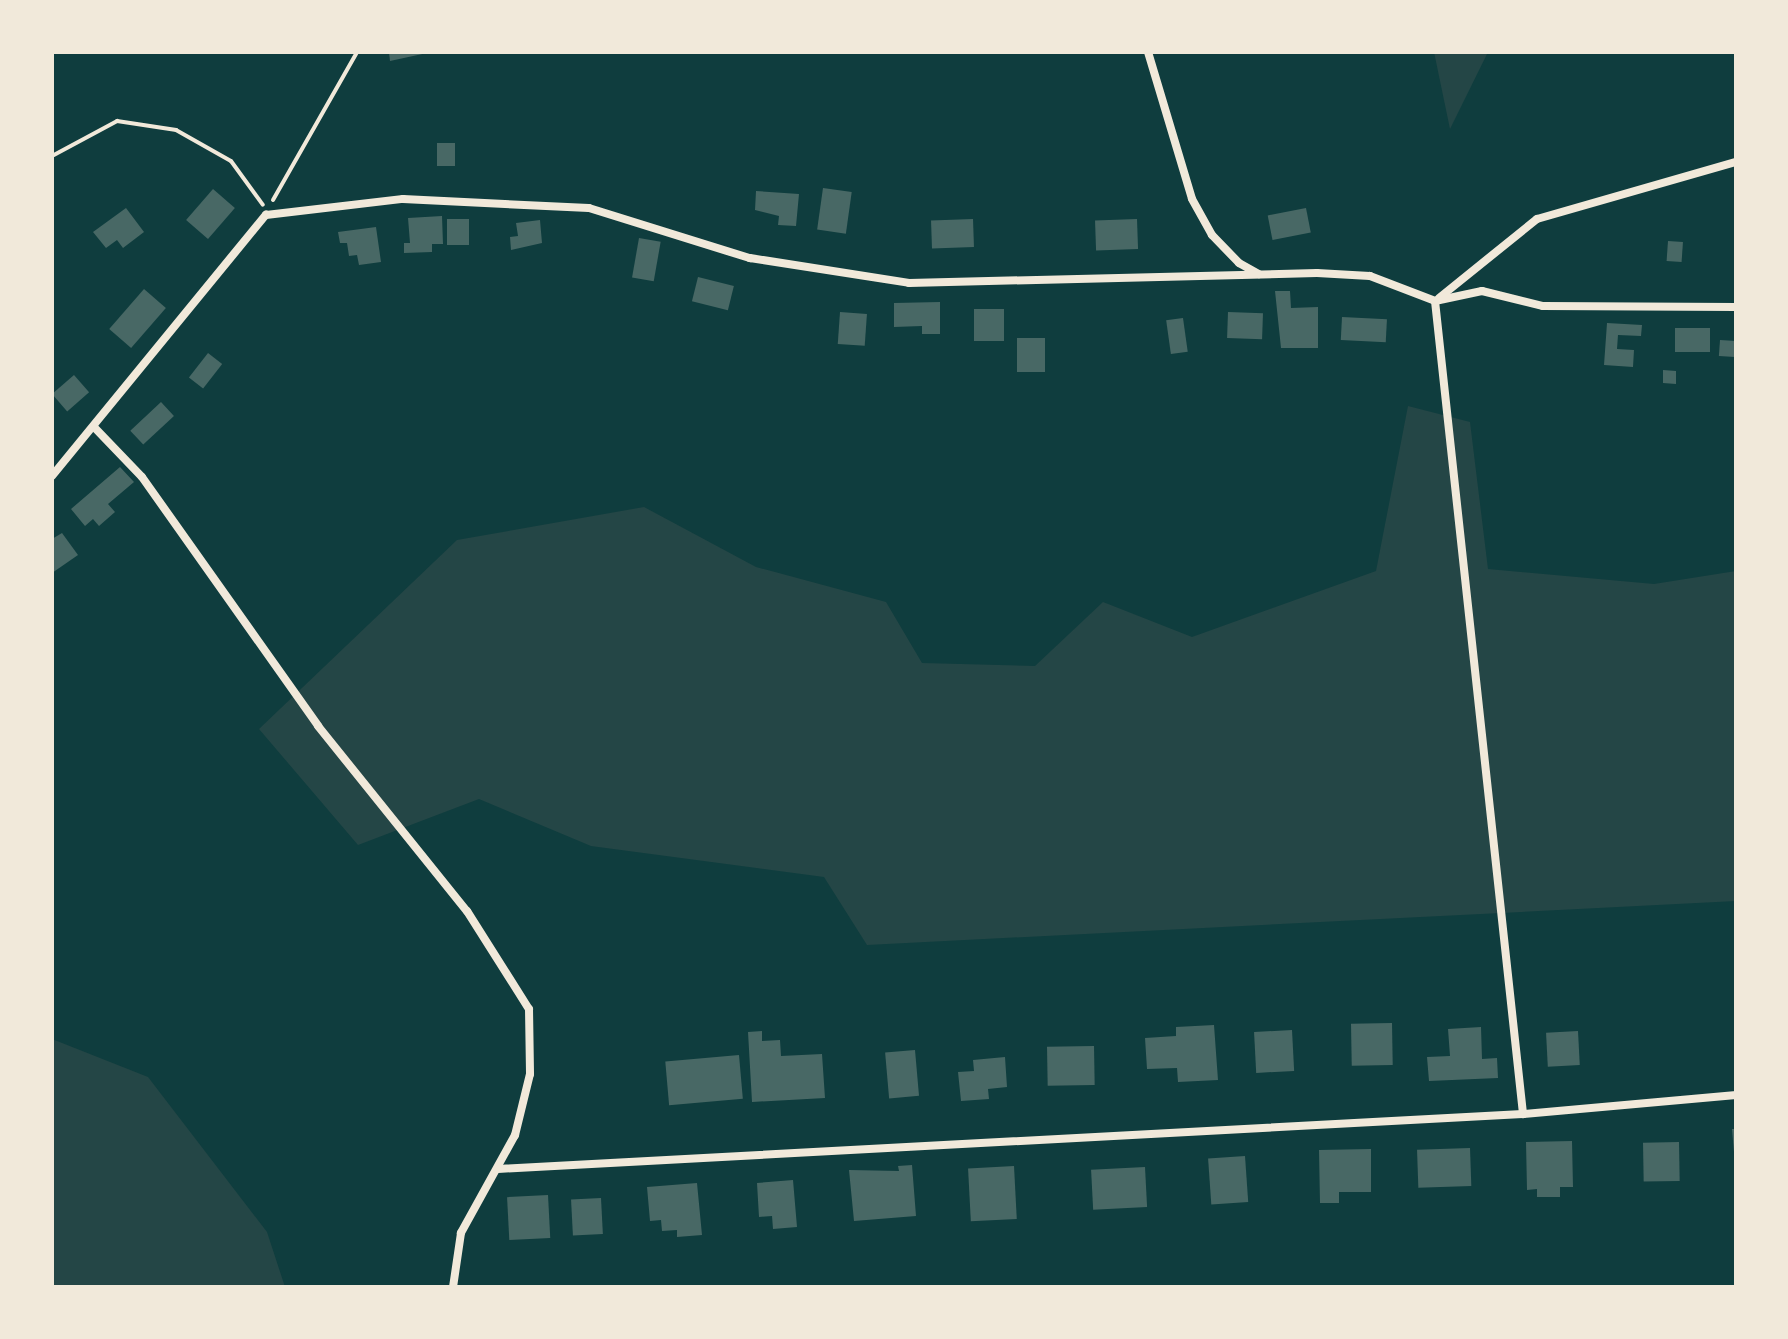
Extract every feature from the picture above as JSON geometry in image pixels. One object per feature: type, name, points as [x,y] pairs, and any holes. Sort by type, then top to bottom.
[{"type":"street","points":[[1148,52],[1192,199],[1212,235],[1239,263],[1259,275]]},
{"type":"street","points":[[1435,301],[1537,219],[1736,162]]},
{"type":"street","points":[[52,476],[266,215],[403,199],[589,208],[750,258],[909,283],[1259,275],[1370,276],[1435,301],[1482,291],[1543,306],[1736,307]]},
{"type":"street","points":[[1435,301],[1523,1114]]},
{"type":"street","points":[[94,427],[142,477],[318,726],[467,911],[529,1009],[530,1074],[515,1135],[461,1233],[453,1287]]},
{"type":"street","points":[[498,1169],[1523,1114],[1736,1095]]},
{"type":"path","points":[[266,215],[357,52]]},
{"type":"path","points":[[52,156],[117,121],[176,130],[231,161],[260,195],[266,215]]},
{"type":"shaded area","points":[[1434,52],[1488,52],[1450,129]]},
{"type":"shaded area","points":[[1408,406],[1470,422],[1488,569],[1654,584],[1736,571],[1736,901],[867,945],[824,877],[591,846],[479,799],[358,845],[259,729],[457,540],[644,507],[756,567],[886,602],[922,663],[1035,666],[1103,602],[1192,637],[1376,571]]},
{"type":"shaded area","points":[[52,1039],[148,1077],[267,1232],[285,1287],[52,1287]]},
{"type":"building","points":[[389,52],[427,52],[427,53],[390,61]]},
{"type":"building","points":[[437,143],[455,143],[455,166],[437,166]]},
{"type":"building","points":[[823,188],[852,192],[846,234],[817,230]]},
{"type":"building","points":[[213,189],[235,208],[208,239],[186,220]]},
{"type":"building","points":[[756,191],[799,194],[796,226],[778,225],[779,216],[755,210]]},
{"type":"building","points":[[126,208],[144,232],[123,248],[117,240],[106,248],[93,232]]},
{"type":"building","points":[[1306,208],[1311,233],[1272,240],[1268,215]]},
{"type":"building","points":[[442,216],[443,244],[432,244],[432,252],[404,253],[404,243],[410,243],[408,218]]},
{"type":"building","points":[[447,219],[469,219],[469,245],[447,245]]},
{"type":"building","points":[[973,219],[974,247],[932,248],[931,220]]},
{"type":"building","points":[[1137,219],[1138,249],[1096,250],[1095,220]]},
{"type":"building","points":[[540,220],[542,243],[511,250],[510,237],[518,236],[516,223]]},
{"type":"building","points":[[376,227],[381,262],[359,265],[357,255],[349,256],[347,243],[340,243],[338,232]]},
{"type":"building","points":[[639,238],[661,242],[654,281],[632,277]]},
{"type":"building","points":[[1668,241],[1683,242],[1682,262],[1667,261]]},
{"type":"building","points":[[698,277],[734,286],[728,310],[692,301]]},
{"type":"building","points":[[144,289],[166,308],[131,348],[109,329]]},
{"type":"building","points":[[1275,291],[1290,291],[1291,308],[1318,307],[1318,348],[1281,348]]},
{"type":"building","points":[[940,302],[940,334],[922,334],[922,326],[894,327],[894,303]]},
{"type":"building","points":[[974,309],[1004,309],[1004,341],[974,341]]},
{"type":"building","points":[[840,312],[867,314],[865,346],[838,344]]},
{"type":"building","points":[[1228,312],[1263,313],[1262,339],[1227,338]]},
{"type":"building","points":[[1342,317],[1387,319],[1386,342],[1341,340]]},
{"type":"building","points":[[1183,318],[1188,352],[1171,354],[1166,320]]},
{"type":"building","points":[[1607,323],[1642,325],[1641,336],[1618,335],[1617,349],[1634,350],[1633,367],[1604,365]]},
{"type":"building","points":[[1675,328],[1710,328],[1710,352],[1675,352]]},
{"type":"building","points":[[1017,338],[1045,338],[1045,372],[1017,372]]},
{"type":"building","points":[[1720,340],[1736,341],[1735,357],[1719,356]]},
{"type":"building","points":[[208,353],[222,364],[203,389],[189,377]]},
{"type":"building","points":[[1663,370],[1676,371],[1676,384],[1663,383]]},
{"type":"building","points":[[74,375],[89,392],[67,411],[52,394]]},
{"type":"building","points":[[161,402],[174,416],[143,445],[130,431]]},
{"type":"building","points":[[120,467],[134,482],[108,504],[115,512],[99,526],[93,519],[85,526],[71,509]]},
{"type":"building","points":[[62,533],[78,555],[52,573],[52,539]]},
{"type":"building","points":[[1392,1023],[1393,1065],[1352,1066],[1351,1024]]},
{"type":"building","points":[[1214,1025],[1218,1080],[1178,1082],[1177,1068],[1147,1069],[1145,1038],[1176,1036],[1176,1027]]},
{"type":"building","points":[[1481,1027],[1482,1059],[1497,1058],[1498,1078],[1429,1081],[1427,1057],[1450,1056],[1448,1029]]},
{"type":"building","points":[[1292,1030],[1294,1071],[1256,1073],[1254,1032]]},
{"type":"building","points":[[762,1031],[762,1041],[780,1040],[781,1056],[822,1054],[825,1098],[752,1102],[748,1032]]},
{"type":"building","points":[[1578,1031],[1580,1065],[1548,1067],[1546,1033]]},
{"type":"building","points":[[1094,1046],[1095,1085],[1048,1086],[1047,1047]]},
{"type":"building","points":[[915,1050],[919,1096],[889,1098],[885,1053]]},
{"type":"building","points":[[739,1055],[743,1099],[669,1105],[665,1061]]},
{"type":"building","points":[[1005,1057],[1007,1087],[988,1089],[989,1099],[961,1101],[958,1072],[974,1071],[973,1060]]},
{"type":"building","points":[[1732,1129],[1736,1129],[1736,1152],[1734,1152]]},
{"type":"building","points":[[1572,1141],[1573,1187],[1560,1187],[1560,1197],[1537,1197],[1537,1189],[1527,1190],[1526,1142]]},
{"type":"building","points":[[1679,1142],[1680,1181],[1644,1182],[1643,1143]]},
{"type":"building","points":[[1470,1148],[1471,1186],[1418,1188],[1417,1150]]},
{"type":"building","points":[[1371,1149],[1371,1192],[1339,1192],[1339,1203],[1320,1203],[1319,1150]]},
{"type":"building","points":[[1245,1156],[1248,1202],[1211,1204],[1208,1159]]},
{"type":"building","points":[[912,1165],[916,1216],[854,1221],[849,1170],[899,1171],[898,1166]]},
{"type":"building","points":[[1014,1166],[1017,1219],[971,1221],[968,1168]]},
{"type":"building","points":[[1145,1167],[1147,1207],[1093,1210],[1091,1170]]},
{"type":"building","points":[[793,1180],[797,1227],[773,1229],[772,1216],[759,1217],[757,1183]]},
{"type":"building","points":[[697,1183],[702,1235],[677,1237],[677,1230],[662,1231],[661,1220],[650,1221],[647,1187]]},
{"type":"building","points":[[548,1195],[550,1238],[509,1240],[507,1197]]},
{"type":"building","points":[[601,1198],[603,1234],[573,1236],[571,1200]]}]
